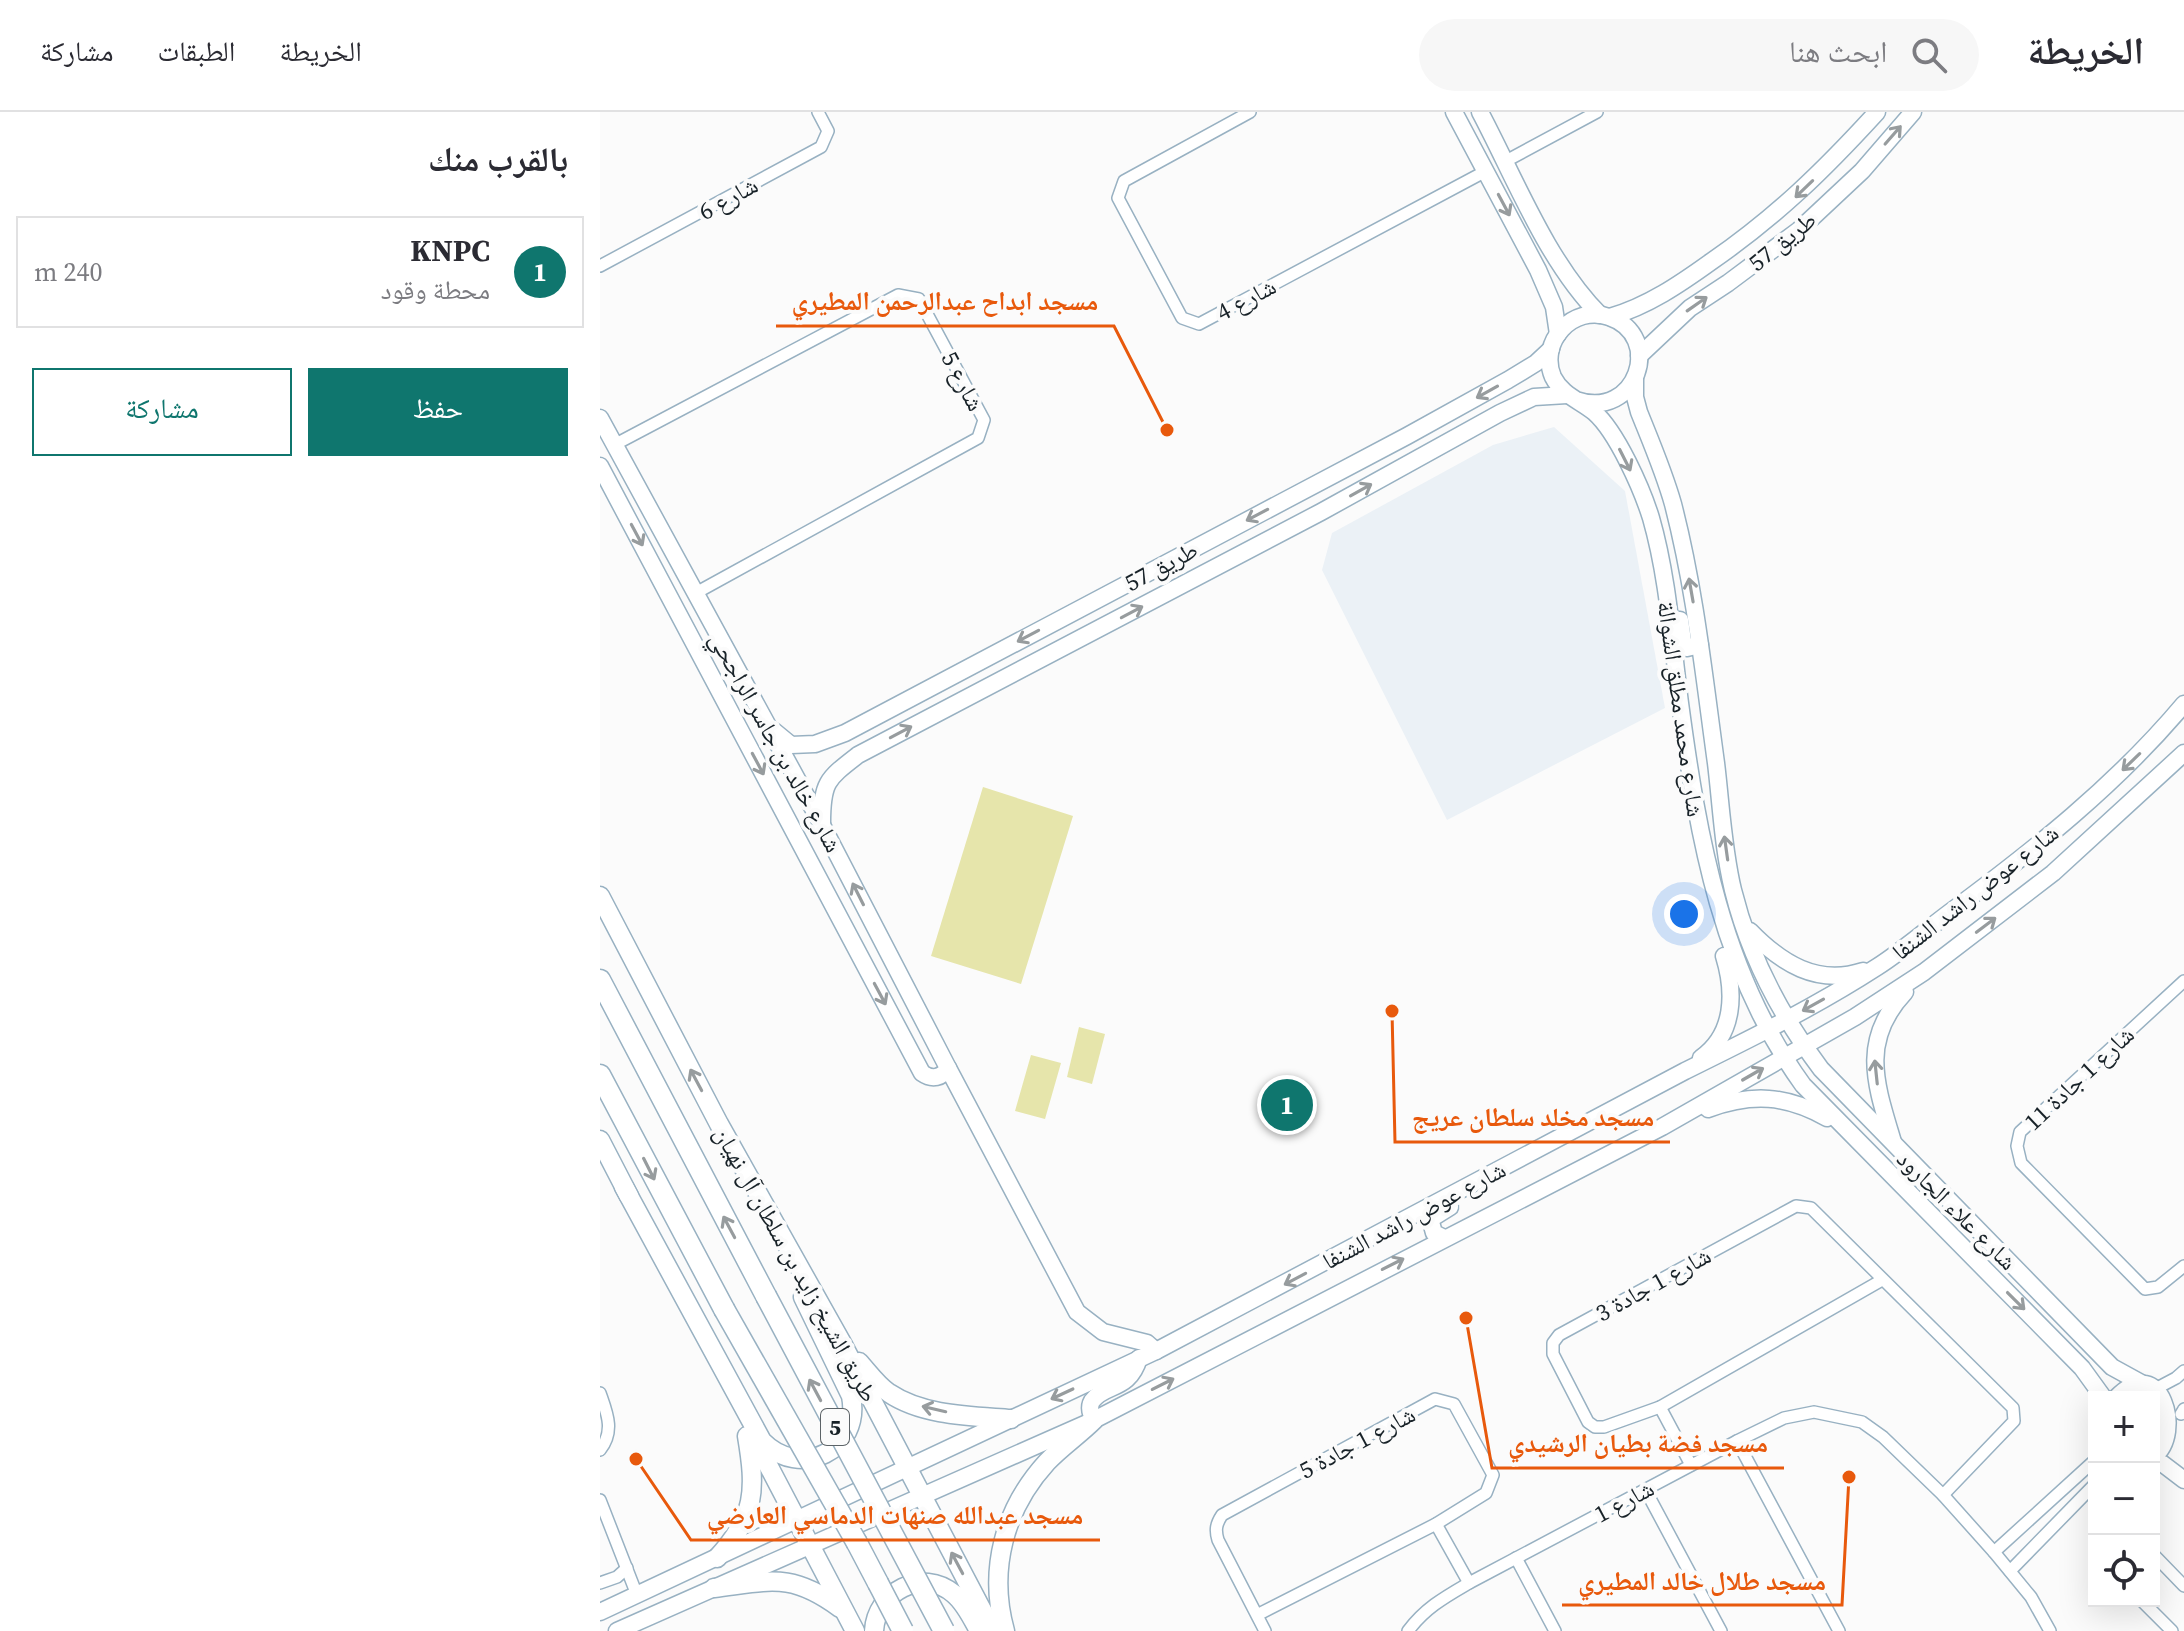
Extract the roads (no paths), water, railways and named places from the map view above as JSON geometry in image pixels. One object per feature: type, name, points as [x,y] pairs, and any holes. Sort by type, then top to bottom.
[{"type":"highway","name":"طريق الشيخ زايد بن سلطان آل نهيان","points":[[600,980],[944,1631]]},
{"type":"highway","name":"5","points":[[600,1075],[724,1309],[857,1543],[903,1631]]},
{"type":"main road","name":"طريق الشيخ زايد بن سلطان آل نهيان","points":[[600,896],[719,1124],[843,1345],[993,1631]]},
{"type":"main road","points":[[624,1187],[762,1441],[777,1453],[796,1459],[827,1453],[845,1435],[851,1423],[851,1396],[719,1124]]},
{"type":"main road","points":[[600,1140],[855,1631]]},
{"type":"main road","points":[[843,1345],[888,1392],[908,1403],[959,1414],[1011,1419]]},
{"type":"main road","points":[[1005,1631],[998,1588],[999,1557],[1004,1534],[1020,1499],[1047,1462],[1094,1420]]},
{"type":"main road","points":[[717,1558],[737,1537],[749,1511],[754,1483],[745,1421]]},
{"type":"main road","points":[[714,1588],[760,1582],[800,1584],[820,1593],[845,1612]]},
{"type":"main road","points":[[874,1631],[882,1603],[894,1591],[923,1582],[935,1584],[956,1595],[979,1631]]},
{"type":"street","name":"شارع 6","points":[[600,266],[821,147],[828,131],[818,112]]},
{"type":"street","name":"شارع 4","points":[[1250,112],[1124,181],[1118,198],[1182,318],[1199,324],[1486,171]]},
{"type":"street","points":[[1454,112],[1538,270],[1554,307],[1554,341],[1550,363],[1554,378],[1572,398],[1593,404],[1610,402],[1625,393],[1635,379],[1639,356],[1630,332],[1580,294],[1559,265],[1480,112]]},
{"type":"street","points":[[1506,161],[1597,112]]},
{"type":"street","name":"طريق 57","points":[[1605,316],[1632,311],[1676,287],[1734,246],[1801,192],[1877,112]]},
{"type":"street","name":"طريق 57","points":[[1639,356],[1690,308],[1799,230],[1862,171],[1913,112]]},
{"type":"street","points":[[1840,152],[1853,157],[1862,171]]},
{"type":"street","name":"شارع 5","points":[[614,445],[898,295],[919,299],[984,420],[978,438],[694,594]]},
{"type":"street","points":[[1554,341],[1576,318],[1605,316]]},
{"type":"street","name":"طريق 57","points":[[765,724],[791,745],[815,744],[845,733],[1407,436],[1536,363],[1554,341]]},
{"type":"street","name":"شارع محمد مطلق الشوالة","points":[[1635,379],[1639,412],[1672,501],[1688,571],[1732,888],[1764,976],[1787,1020]]},
{"type":"street","name":"طريق 57","points":[[822,825],[822,797],[831,777],[858,755],[1534,397],[1572,398]]},
{"type":"street","name":"شارع محمد مطلق الشوالة","points":[[1572,398],[1594,412],[1606,426],[1639,487],[1652,521],[1699,834],[1736,963],[1767,1031]]},
{"type":"street","name":"شارع خالد بن جاسر الراجحي","points":[[600,418],[822,825],[1077,1312],[1103,1332],[1147,1343],[1156,1351]]},
{"type":"street","points":[[1430,423],[1433,439],[1443,445]]},
{"type":"street","points":[[1407,436],[1417,442],[1418,459]]},
{"type":"street","name":"شارع خالد بن جاسر الراجحي","points":[[600,466],[922,1073],[936,1077],[948,1068]]},
{"type":"street","points":[[1652,521],[1665,538],[1683,641],[1687,648],[1700,645]]},
{"type":"street","name":"شارع عوض راشد الشنفا","points":[[601,1609],[717,1558],[1156,1351],[1787,1020],[1880,965],[2001,875],[2084,808],[2154,740],[2184,704]]},
{"type":"street","points":[[845,733],[842,739],[846,751],[858,755]]},
{"type":"street","name":"شارع عوض راشد الشنفا","points":[[617,1631],[1094,1420],[1662,1127],[1855,1017],[1924,972],[2053,873],[2184,753]]},
{"type":"street","points":[[1685,1071],[1716,1044],[1726,1025],[1731,1003],[1729,971],[1711,912],[1709,876]]},
{"type":"street","points":[[1743,924],[1775,955],[1808,973],[1838,976],[1880,965]]},
{"type":"street","points":[[1895,1147],[1880,1099],[1874,1064],[1888,1010],[1924,972]]},
{"type":"street","name":"شارع 1 جادة 11","points":[[2184,981],[2020,1132],[2017,1146],[2021,1163],[2145,1289],[2158,1287],[2184,1266]]},
{"type":"street","name":"شارع علاء الجارود","points":[[1787,1020],[1821,1069],[2112,1367],[2151,1386]]},
{"type":"street","name":"شارع علاء الجارود","points":[[1767,1031],[1803,1085],[2082,1368],[2099,1391]]},
{"type":"street","points":[[1662,1127],[1732,1100],[1755,1098],[1804,1105],[1842,1127]]},
{"type":"street","points":[[1444,1238],[1434,1233],[1431,1222],[1434,1217],[1539,1157],[1570,1132]]},
{"type":"street","name":"شارع 1 جادة 3","points":[[1882,1280],[1660,1407],[1604,1427],[1595,1427],[1588,1422],[1553,1354],[1553,1343],[1559,1335],[1796,1206],[1811,1208],[2013,1408],[2014,1421],[1943,1495]]},
{"type":"street","points":[[1094,1420],[1090,1409],[1093,1400],[1127,1380],[1139,1358]]},
{"type":"street","points":[[2124,1391],[2176,1378],[2184,1371]]},
{"type":"street","points":[[2151,1386],[2171,1395],[2183,1417],[2175,1442],[2160,1454]]},
{"type":"street","points":[[600,1393],[610,1427],[600,1450]]},
{"type":"street","name":"شارع 1 جادة 5","points":[[1257,1615],[1436,1524],[1486,1493],[1493,1475],[1454,1404],[1435,1399],[1222,1515],[1215,1532],[1265,1631]]},
{"type":"street","points":[[1660,1407],[1691,1465]]},
{"type":"street","name":"شارع 1","points":[[1408,1631],[1420,1615],[1469,1583],[1737,1441],[1784,1418],[1814,1412],[1862,1422],[1883,1437],[1943,1495],[1994,1552],[2031,1597],[2050,1631]]},
{"type":"street","points":[[1737,1441],[1839,1631]]},
{"type":"street","points":[[2160,1462],[2184,1480]]},
{"type":"street","points":[[1994,1552],[2092,1463]]},
{"type":"street","points":[[1646,1491],[1721,1631]]},
{"type":"street","points":[[2010,1571],[2088,1491]]},
{"type":"street","points":[[600,1500],[637,1595]]},
{"type":"street","points":[[1436,1524],[1469,1583]]},
{"type":"street","points":[[1516,1558],[1555,1631]]},
{"type":"street","points":[[2160,1561],[2184,1586]]},
{"type":"street","points":[[600,1583],[617,1577],[627,1568]]},
{"type":"street","points":[[2147,1607],[2167,1629]]},
{"type":"place","name":"مسجد ابداح عبدالرحمن المطيري","points":[[1167,430]]},
{"type":"place","name":"مسجد مخلد سلطان عريج","points":[[1392,1011]]},
{"type":"place","name":"KNPC","points":[[1287,1105]]},
{"type":"place","name":"مسجد فضة بطيان الرشيدي","points":[[1466,1318]]},
{"type":"place","name":"مسجد عبدالله صنهات الدماسي العارضي","points":[[636,1459]]},
{"type":"place","name":"مسجد طلال خالد المطيري","points":[[1849,1477]]}]
